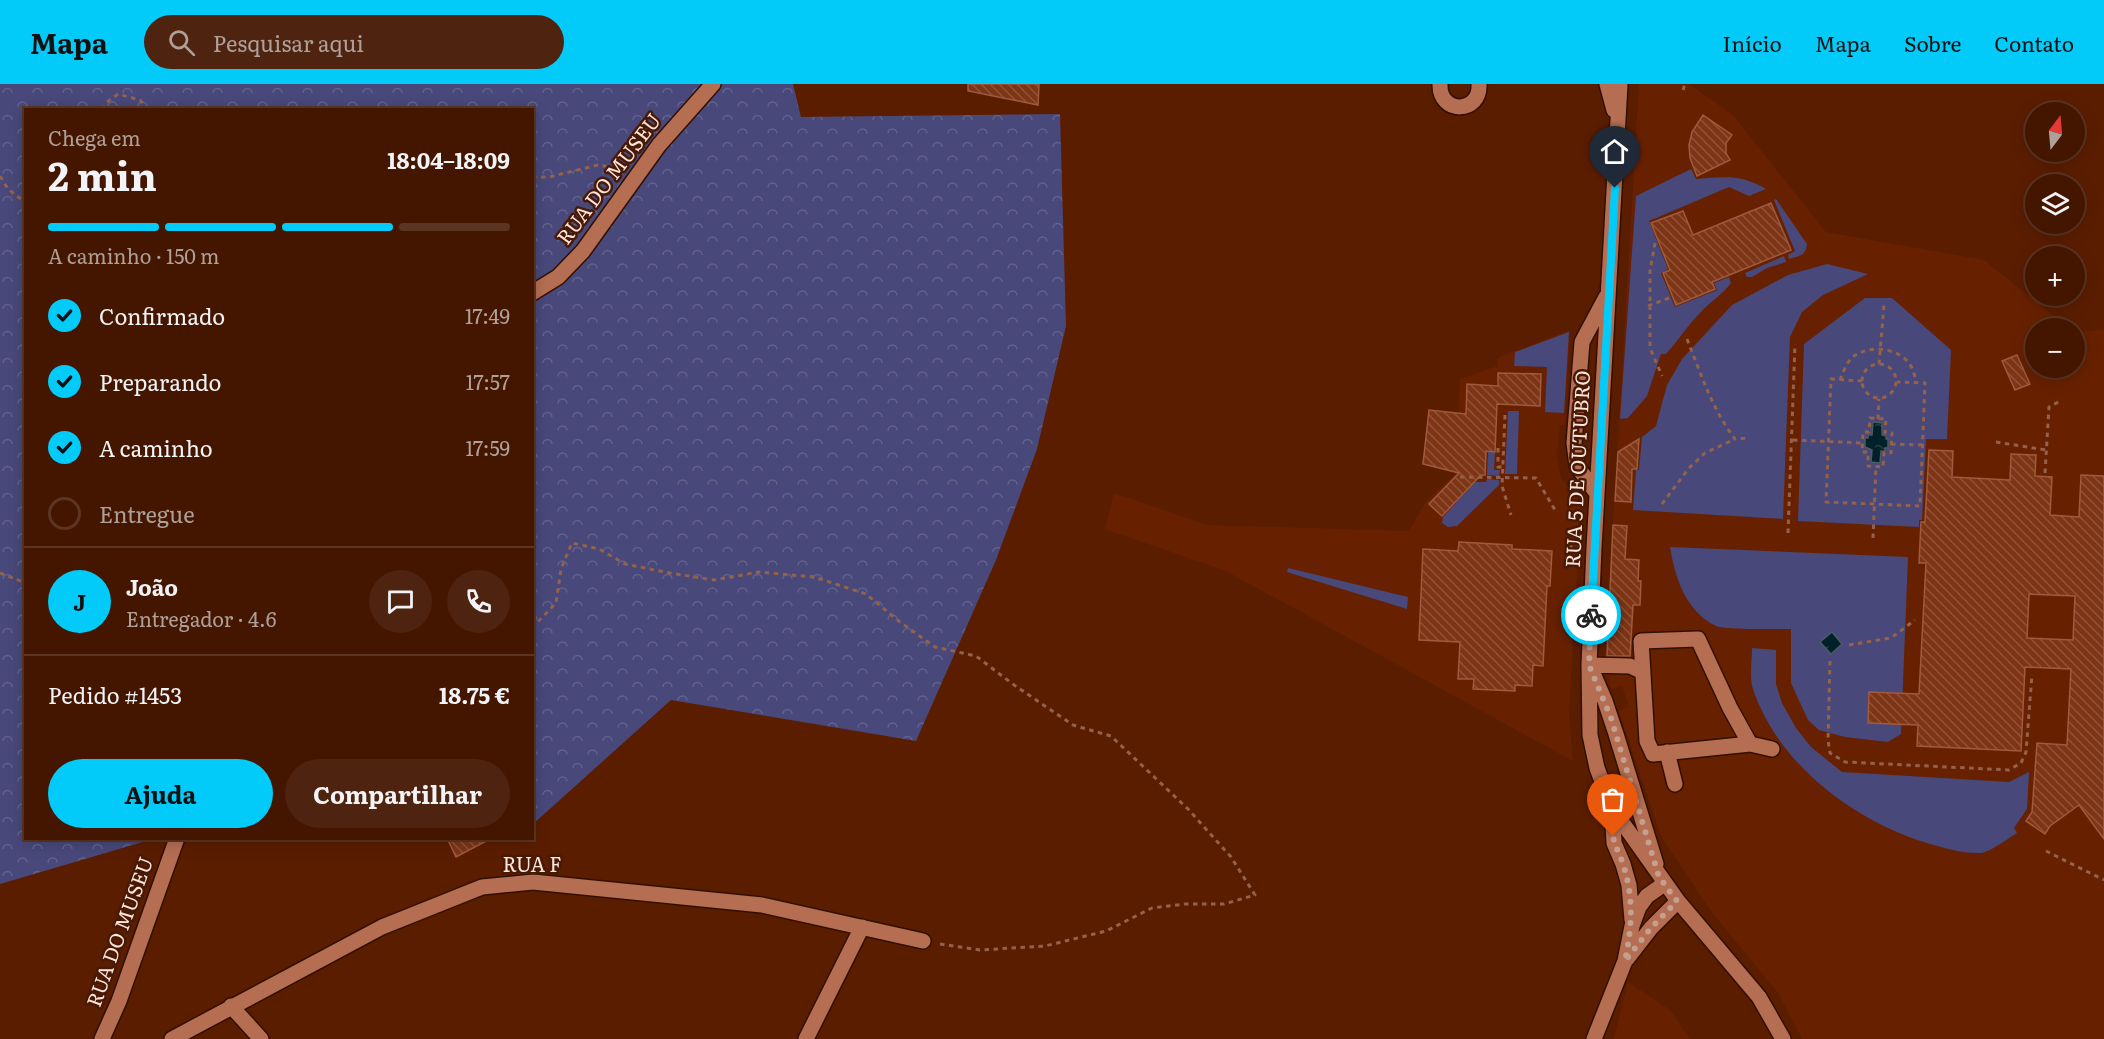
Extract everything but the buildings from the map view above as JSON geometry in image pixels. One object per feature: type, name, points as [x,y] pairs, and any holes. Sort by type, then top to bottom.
[{"type":"street","name":"RUA DO MUSEU","points":[[534,292],[558,277],[583,251],[660,145],[713,84]]},
{"type":"street","points":[[1440,84],[1441,94],[1448,104],[1459,107],[1475,100],[1480,89],[1479,84]]},
{"type":"street","name":"RUA 5 DE OUTUBRO","points":[[1607,84],[1618,124]]},
{"type":"street","name":"RUA 5 DE OUTUBRO","points":[[1620,84],[1589,665],[1590,735],[1597,768],[1612,808],[1677,901],[1759,997],[1783,1039]]},
{"type":"street","points":[[1597,494],[1577,466],[1574,443],[1582,342],[1609,291]]},
{"type":"street","points":[[1750,744],[1730,708],[1698,639],[1641,641],[1647,741],[1653,754],[1750,744],[1772,749]]},
{"type":"street","points":[[1594,1039],[1625,961],[1632,926],[1639,907],[1662,880],[1612,723],[1589,665],[1630,666],[1643,672]]},
{"type":"street","points":[[1667,752],[1675,784]]},
{"type":"street","points":[[1612,808],[1614,843],[1623,864],[1631,897],[1632,926]]},
{"type":"street","name":"RUA DO MUSEU","points":[[102,1039],[119,1000],[176,840]]},
{"type":"street","name":"RUA F","points":[[172,1039],[382,927],[482,887],[533,882],[750,904],[923,941]]},
{"type":"street","points":[[1625,961],[1651,928],[1677,901]]},
{"type":"street","points":[[806,1039],[862,927]]},
{"type":"street","points":[[231,1006],[261,1039]]},
{"type":"path","points":[[1683,90],[1685,84]]},
{"type":"path","points":[[104,108],[106,102],[118,94],[140,99],[147,108]]},
{"type":"path","points":[[534,177],[549,177],[598,165],[639,172]]},
{"type":"path","points":[[0,176],[8,189],[24,201]]},
{"type":"path","points":[[1655,243],[1650,271],[1648,306],[1650,348],[1662,376]]},
{"type":"path","points":[[1648,306],[1669,298]]},
{"type":"path","points":[[1879,364],[1884,305]]},
{"type":"path","points":[[1687,339],[1714,408],[1735,439]]},
{"type":"path","points":[[1788,533],[1795,344]]},
{"type":"path","points":[[1840,380],[1852,356],[1864,351],[1880,349],[1889,350],[1904,358],[1913,369],[1916,382]]},
{"type":"path","points":[[1879,364],[1892,369],[1897,382],[1892,394],[1879,399],[1867,394],[1862,381],[1867,369],[1879,364]]},
{"type":"path","points":[[1862,381],[1831,379],[1826,502],[1920,506],[1925,383],[1897,382]]},
{"type":"path","points":[[1878,419],[1879,399]]},
{"type":"path","points":[[2045,473],[2049,407],[2062,400]]},
{"type":"path","points":[[1505,415],[1502,486],[1512,515]]},
{"type":"path","points":[[1870,418],[1886,419],[1885,433],[1892,433],[1891,453],[1884,453],[1884,467],[1868,466],[1868,452],[1862,452],[1863,443],[1863,432],[1869,432],[1870,418]]},
{"type":"path","points":[[1662,504],[1689,468],[1705,453],[1735,439],[1748,438]]},
{"type":"path","points":[[1792,440],[1863,443]]},
{"type":"path","points":[[1996,442],[2046,450]]},
{"type":"path","points":[[1891,444],[1923,446]]},
{"type":"path","points":[[1498,448],[1498,467],[1503,467]]},
{"type":"path","points":[[1873,538],[1876,466]]},
{"type":"path","points":[[1460,477],[1536,478],[1555,510]]},
{"type":"path","points":[[534,626],[556,603],[561,569],[572,543],[599,549],[625,564],[670,573],[714,580],[759,572],[814,577],[866,594],[935,647],[975,656],[1073,725],[1111,736],[1188,810],[1230,857],[1255,895],[1224,904],[1185,904],[1152,908],[1106,931],[1045,946],[980,950],[923,941]]},
{"type":"path","points":[[0,573],[24,582]]},
{"type":"path","points":[[1849,645],[1891,638],[1915,620]]},
{"type":"path","points":[[1830,661],[1827,740],[1830,753],[1845,762],[2009,770],[2021,764],[2026,752],[2032,674]]},
{"type":"path","points":[[2046,851],[2104,880]]},
{"type":"shaded area","points":[[1639,84],[1689,84],[1733,115],[1826,232],[1984,260],[2025,293],[2025,306],[2042,306],[2056,318],[2025,318],[2025,378],[2085,378],[2085,331],[2104,330],[2104,1039],[1802,1039],[1778,993],[1711,911],[1661,836],[1619,711],[1629,707],[1622,686],[1611,689],[1605,661]]},
{"type":"shaded area","points":[[1570,330],[1565,425],[1560,425],[1557,456],[1561,479],[1581,502],[1569,713],[1573,761],[1226,571],[1105,529],[1114,493],[1208,525],[1409,531],[1427,500],[1455,474],[1460,379],[1497,366],[1497,358]]},
{"type":"shaded area","points":[[1628,982],[1670,1010],[1690,1039],[1614,1039]]},
{"type":"green space","points":[[0,84],[793,84],[801,117],[1060,114],[1066,326],[1037,449],[996,560],[916,741],[671,700],[534,823],[534,108],[24,108],[24,840],[150,840],[0,884]]},
{"type":"green space","points":[[1691,169],[1696,179],[1724,177],[1740,179],[1766,189],[1749,196],[1729,187],[1649,221],[1668,269],[1661,273],[1675,307],[1717,290],[1714,283],[1729,277],[1731,283],[1695,318],[1666,354],[1661,354],[1647,396],[1628,418],[1620,419],[1636,196]]},
{"type":"green space","points":[[1776,199],[1807,244],[1804,253],[1799,256],[1789,259],[1788,255],[1795,251],[1774,200]]},
{"type":"green space","points":[[1784,256],[1786,262],[1767,268],[1752,277],[1747,277],[1745,273]]},
{"type":"green space","points":[[1827,264],[1868,274],[1823,295],[1802,312],[1790,337],[1783,519],[1633,510],[1636,470],[1639,470],[1642,437],[1656,426],[1667,385],[1682,359],[1732,305],[1788,275]]},
{"type":"green space","points":[[1865,298],[1892,298],[1951,350],[1947,439],[1926,439],[1922,520],[1919,520],[1919,527],[1798,521],[1804,344]]},
{"type":"green space","points":[[1569,332],[1564,413],[1545,412],[1547,367],[1514,366],[1515,352]]},
{"type":"green space","points":[[1508,411],[1519,411],[1517,474],[1505,474]]},
{"type":"green space","points":[[1488,452],[1495,452],[1494,470],[1500,470],[1499,476],[1487,475]]},
{"type":"green space","points":[[1487,479],[1499,480],[1499,485],[1457,526],[1448,527],[1442,523],[1443,517],[1475,482],[1486,482]]},
{"type":"green space","points":[[1670,547],[1908,557],[1901,734],[1888,742],[1845,737],[1819,730],[1808,720],[1791,683],[1791,629],[1721,627],[1705,620],[1696,612],[1683,592]]},
{"type":"green space","points":[[1288,568],[1408,597],[1407,609],[1287,572]]},
{"type":"green space","points":[[1752,648],[1776,650],[1776,684],[1782,703],[1796,728],[1811,747],[1842,772],[2009,782],[2029,772],[2027,809],[2014,828],[2017,833],[1985,852],[1961,852],[1900,833],[1846,804],[1822,786],[1780,742],[1753,689]]},
{"type":"water","points":[[1873,422],[1882,423],[1882,435],[1888,439],[1888,448],[1881,451],[1880,463],[1871,462],[1872,450],[1865,447],[1865,438],[1872,435]]},
{"type":"water","points":[[1832,632],[1842,644],[1831,654],[1820,642]]},
{"type":"way so far","points":[[1591,615],[1589,665],[1611,718],[1659,877],[1677,901],[1651,928],[1625,961],[1632,926],[1631,897],[1613,836]]},
{"type":"route","points":[[1591,615],[1615,188]]}]
